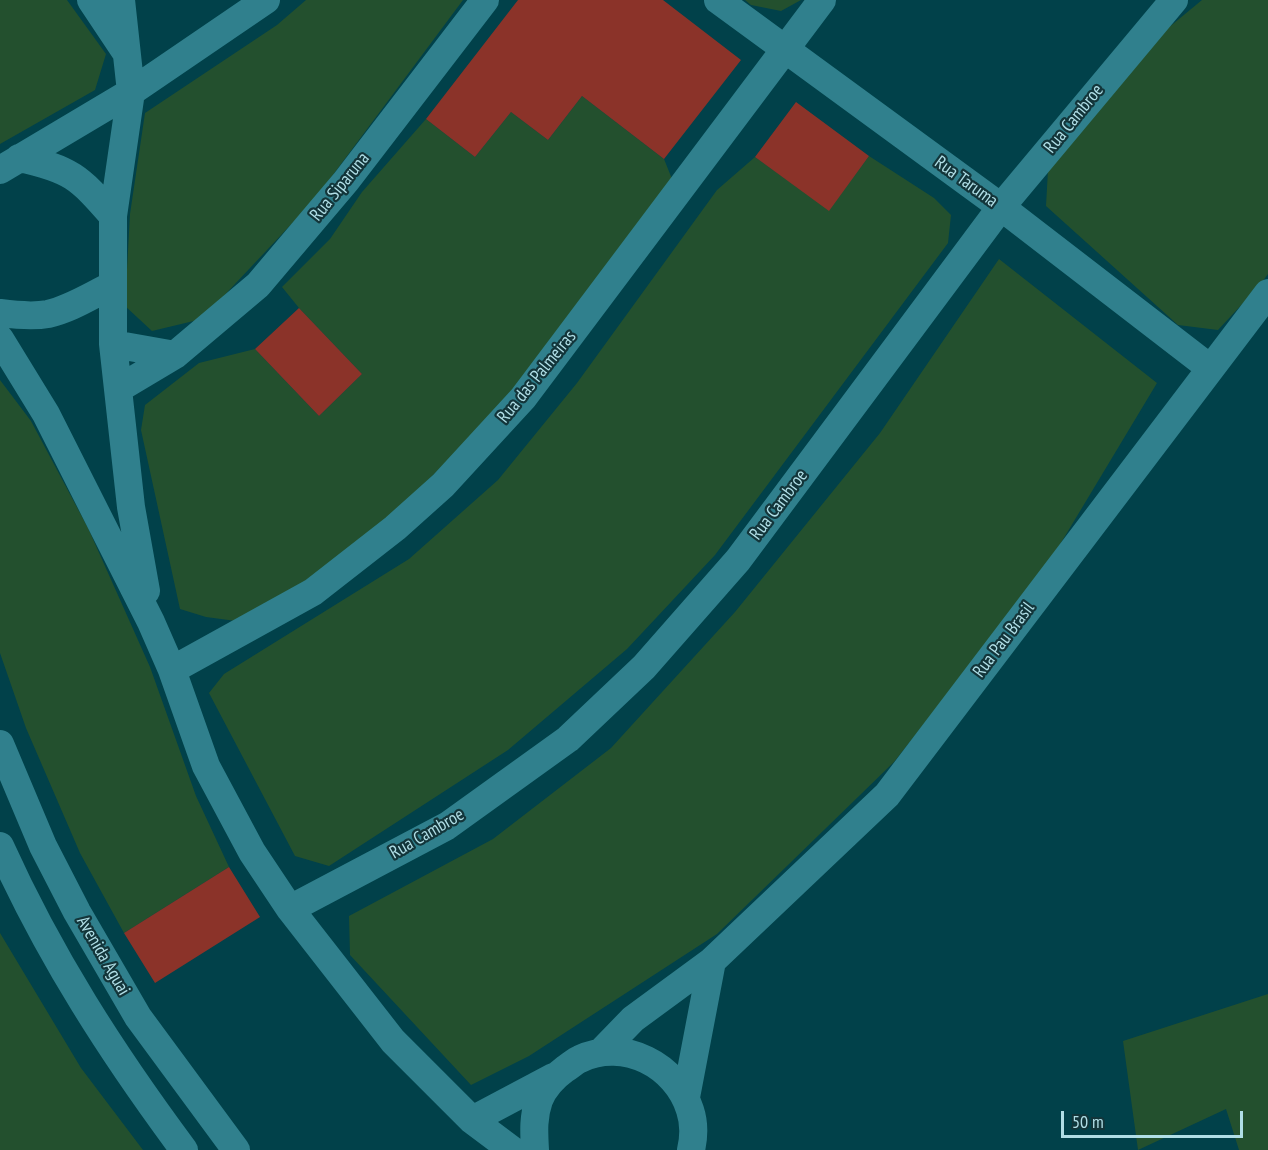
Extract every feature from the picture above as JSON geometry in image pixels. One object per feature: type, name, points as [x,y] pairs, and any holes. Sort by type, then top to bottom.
[{"type":"street","points":[[91,0],[129,58]]},
{"type":"street","points":[[122,0],[131,92],[113,216],[113,344],[131,507],[152,622]]},
{"type":"street","points":[[10,164],[131,92],[266,0]]},
{"type":"street","name":"Rua Siparuna","points":[[118,389],[175,355],[258,285],[346,181],[486,0]]},
{"type":"street","name":"Rua Taruma","points":[[718,0],[1001,207],[1210,368]]},
{"type":"street","name":"Rua das Palmeiras","points":[[172,669],[313,592],[395,528],[443,485],[524,398],[822,0]]},
{"type":"street","name":"Rua Cambroe","points":[[290,909],[447,826],[568,739],[644,667],[738,561],[1001,207],[1174,0]]},
{"type":"street","points":[[10,164],[50,165],[72,174],[86,185],[113,216]]},
{"type":"street","points":[[0,313],[47,314],[72,306],[113,285]]},
{"type":"street","name":"Rua Pau Brasil","points":[[601,1052],[633,1019],[712,961],[887,795],[1268,293]]},
{"type":"street","points":[[0,339],[46,414],[152,622],[172,669],[206,766],[252,852],[290,909],[393,1041],[472,1120],[512,1150]]},
{"type":"street","points":[[113,344],[175,355]]},
{"type":"street","name":"Avenida Aguai","points":[[0,744],[43,846],[77,912],[138,1017],[236,1150]]},
{"type":"street","points":[[0,846],[66,975],[108,1044],[184,1150]]},
{"type":"street","points":[[686,1097],[712,961]]},
{"type":"street","points":[[472,1120],[555,1076],[579,1059],[601,1052],[633,1054],[654,1063],[673,1078],[686,1097],[693,1120],[692,1148]]},
{"type":"street","points":[[535,1150],[533,1124],[540,1098],[555,1076]]},
{"type":"green space","points":[[0,0],[67,0],[106,54],[95,90],[0,144]]},
{"type":"green space","points":[[306,0],[463,0],[315,199],[202,319],[152,331],[125,306],[130,214],[145,113],[277,25]]},
{"type":"green space","points":[[745,0],[801,0],[781,11],[751,5]]},
{"type":"green space","points":[[1202,0],[1268,0],[1268,274],[1218,330],[1178,325],[1046,206],[1048,170],[1162,33]]},
{"type":"green space","points":[[582,96],[664,159],[672,179],[490,420],[393,514],[305,582],[236,621],[206,617],[180,609],[141,430],[145,405],[199,363],[255,349],[319,416],[362,374],[282,287],[330,239],[362,192],[426,119],[475,157],[511,112],[548,140]]},
{"type":"green space","points":[[869,156],[934,198],[951,215],[948,243],[715,555],[627,649],[508,750],[329,866],[295,856],[209,693],[224,674],[409,559],[498,480],[577,383],[717,190],[755,157],[829,210]]},
{"type":"green space","points":[[999,259],[1157,383],[1044,571],[894,762],[717,934],[529,1056],[471,1085],[350,955],[349,916],[493,839],[611,748],[735,612],[880,433]]},
{"type":"green space","points":[[0,380],[31,421],[88,528],[150,667],[196,796],[229,867],[124,933],[80,853],[26,728],[0,653]]},
{"type":"green space","points":[[0,933],[81,1068],[143,1150],[0,1150]]},
{"type":"green space","points":[[1268,994],[1268,1150],[1239,1150],[1226,1109],[1138,1150],[1123,1041]]},
{"type":"building","points":[[518,0],[663,0],[741,60],[664,159],[582,96],[548,140],[511,112],[475,157],[426,119]]},
{"type":"building","points":[[796,102],[869,156],[829,211],[755,157]]},
{"type":"building","points":[[299,308],[362,374],[319,416],[255,349]]},
{"type":"building","points":[[229,867],[260,917],[155,983],[124,933]]}]
